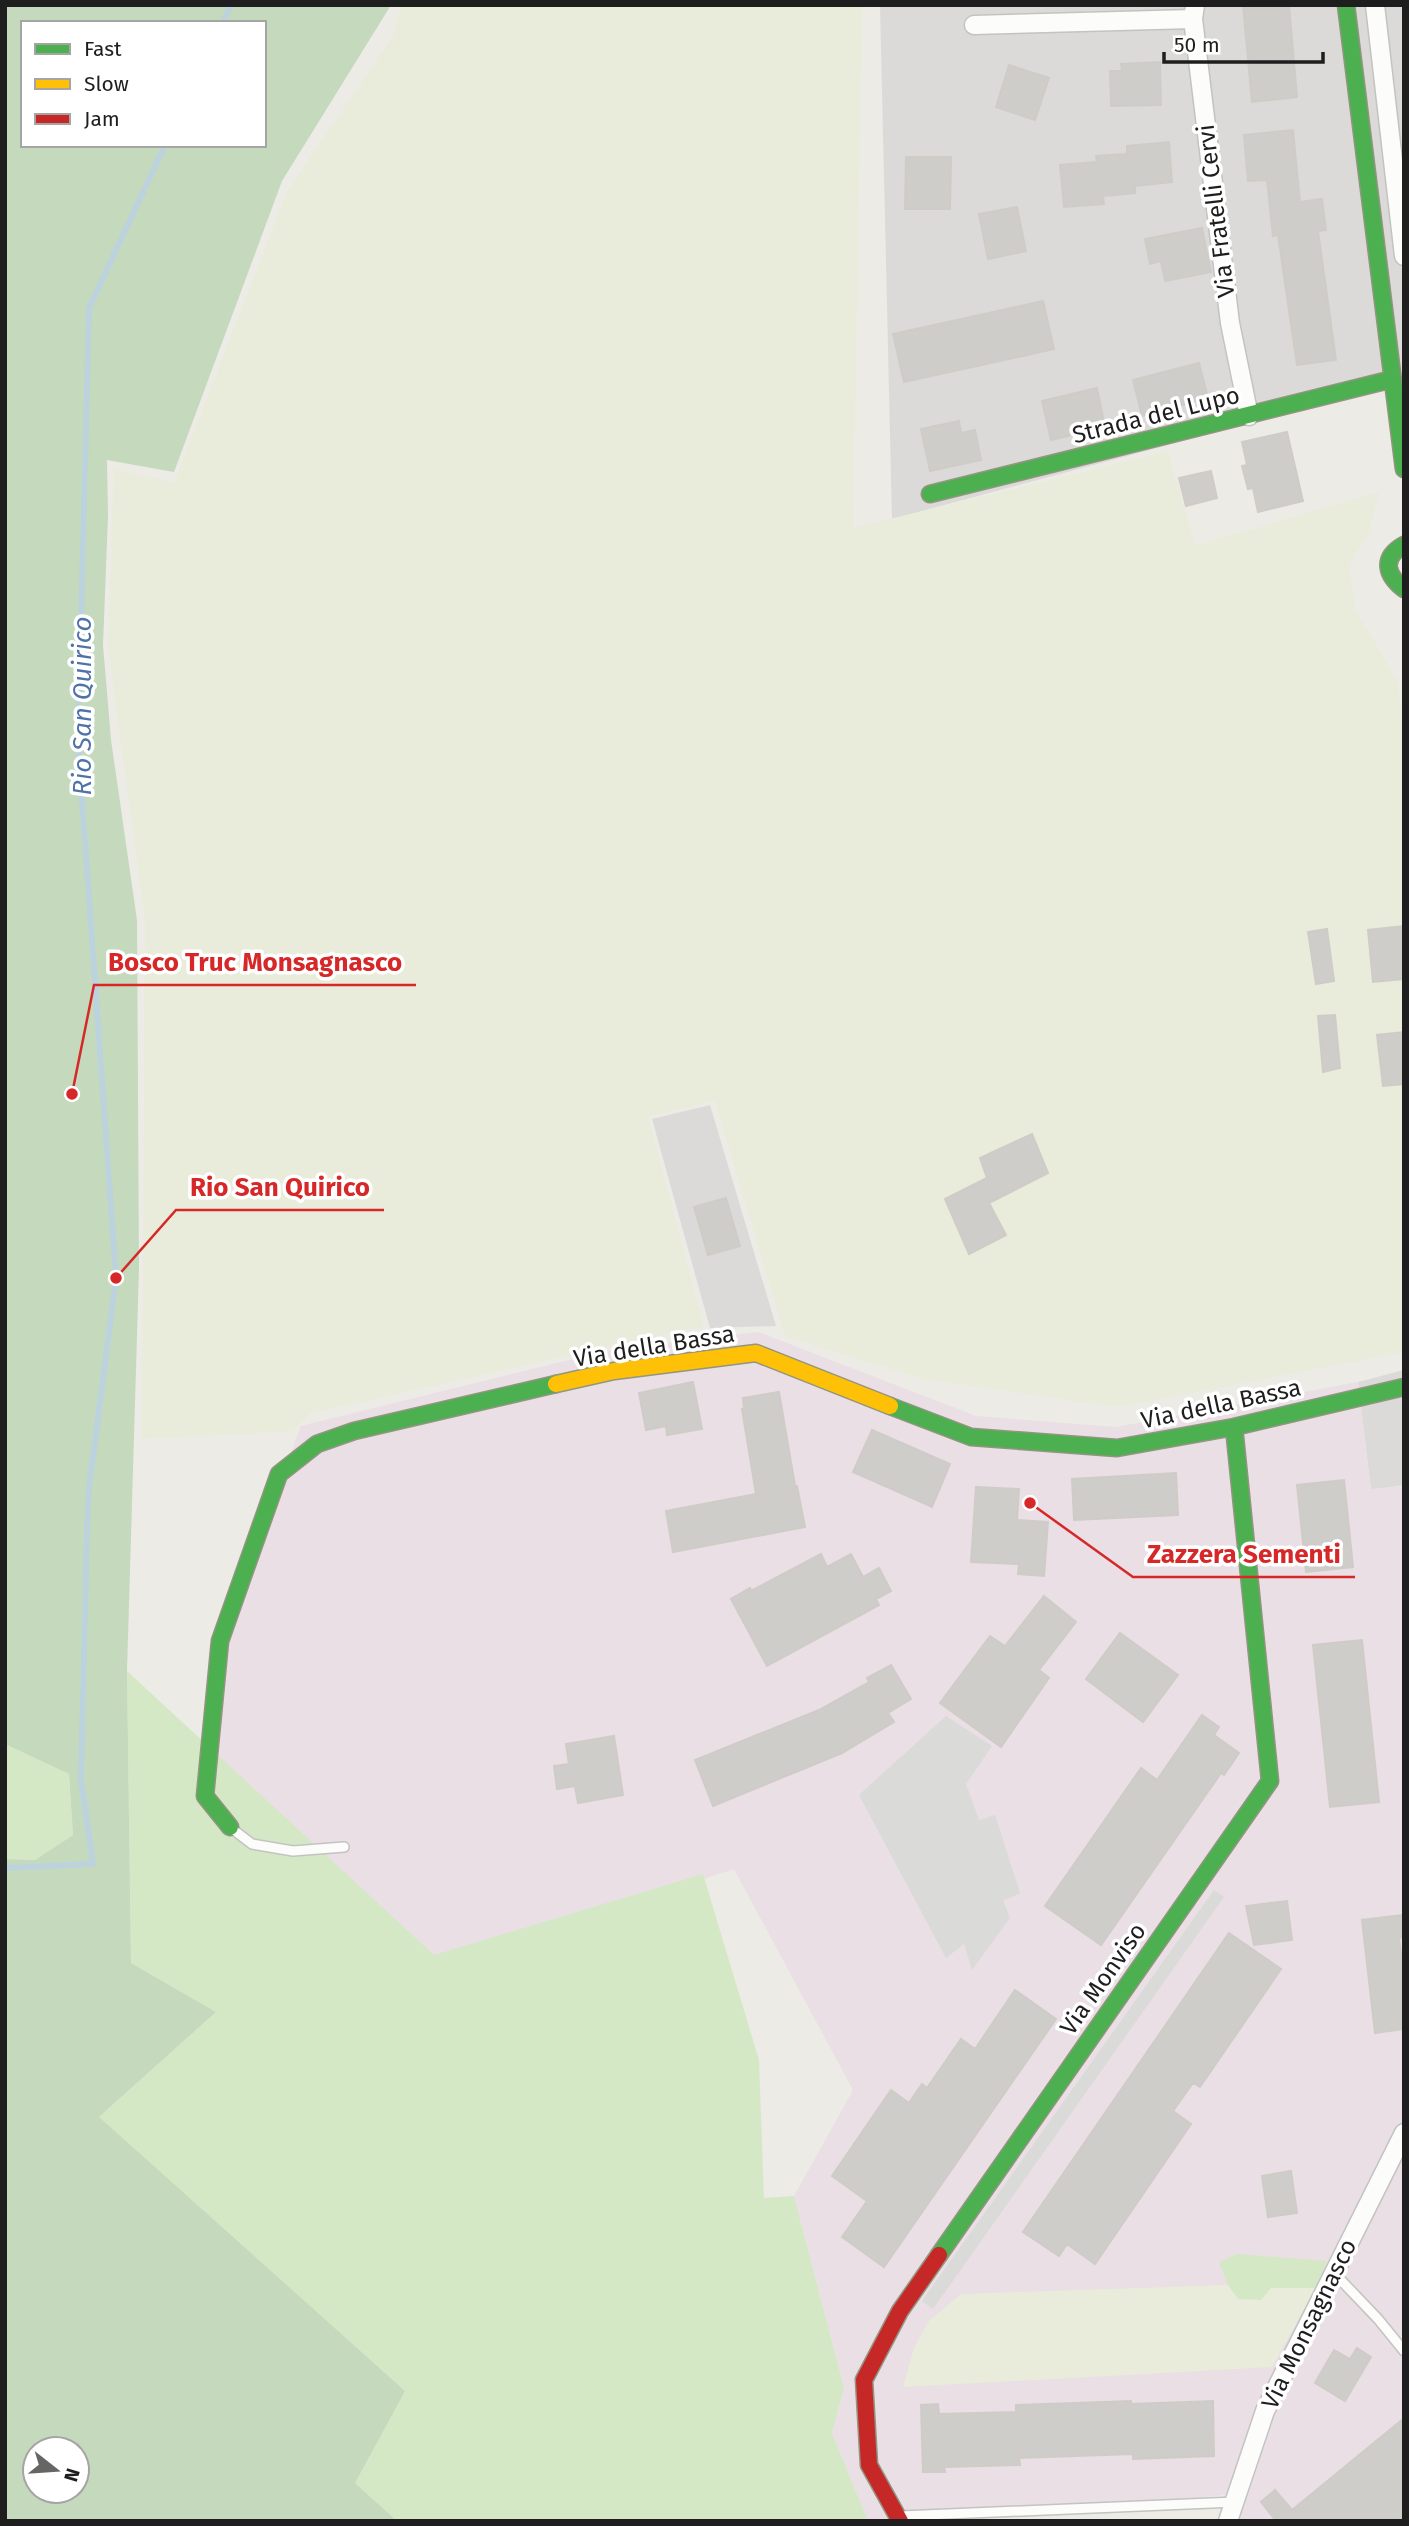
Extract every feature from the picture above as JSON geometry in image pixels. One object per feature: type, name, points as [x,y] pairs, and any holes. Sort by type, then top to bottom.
[{"type":"street","points":[[1346,5],[1404,469]]},
{"type":"street","points":[[1375,5],[1404,256]]},
{"type":"street","points":[[974,25],[1194,12]]},
{"type":"street","name":"Via Fratelli Cervi","points":[[1194,12],[1230,323],[1249,416]]},
{"type":"street","name":"Strada del Lupo","points":[[930,494],[1393,379]]},
{"type":"street","points":[[1404,544],[1394,551],[1388,564],[1391,579],[1404,589]]},
{"type":"street","name":"Via della Bassa","points":[[230,1827],[205,1796],[220,1641],[279,1474],[317,1444],[354,1431],[614,1371],[756,1353],[971,1437],[1117,1448],[1234,1427],[1404,1387]]},
{"type":"street","name":"Via Monviso","points":[[899,2518],[869,2465],[864,2380],[900,2311],[1270,1781],[1234,1427]]},
{"type":"street","name":"Via Monsagnasco","points":[[1228,2521],[1265,2411],[1404,2133]]},
{"type":"lane","points":[[230,1827],[252,1844],[293,1851],[344,1847]]},
{"type":"lane","points":[[1334,2273],[1404,2351]]},
{"type":"lane","points":[[899,2518],[1235,2502]]},
{"type":"shaded area","points":[[880,5],[1404,5],[1404,382],[892,519]]},
{"type":"shaded area","points":[[710,1105],[776,1326],[710,1328],[652,1119]]},
{"type":"shaded area","points":[[758,1332],[976,1416],[1116,1427],[1358,1382],[1371,1489],[1404,1486],[1404,2521],[1235,2521],[1244,2493],[964,2521],[868,2521],[832,2433],[844,2388],[794,2196],[853,2090],[734,1869],[601,1913],[432,1979],[207,1838],[230,1617],[301,1426],[610,1350]]},
{"type":"shaded area","points":[[1404,1370],[1404,1485],[1371,1490],[1358,1382]]},
{"type":"shaded area","points":[[946,1716],[992,1746],[966,1784],[979,1820],[995,1815],[1020,1893],[1003,1901],[1010,1918],[972,1970],[964,1944],[946,1958],[859,1795]]},
{"type":"shaded area","points":[[1214,1890],[1224,1897],[933,2309],[922,2301]]},
{"type":"green space","points":[[5,5],[391,5],[282,181],[174,472],[107,460],[108,516],[103,645],[111,740],[137,920],[139,1268],[127,1671],[131,1963],[216,2012],[99,2117],[405,2391],[355,2483],[397,2521],[5,2521],[5,1859],[35,1860],[73,1835],[69,1774],[5,1744]]},
{"type":"green space","points":[[402,5],[862,5],[853,528],[1168,451],[1195,546],[1379,492],[1368,535],[1354,556],[1349,571],[1356,610],[1398,682],[1404,744],[1404,1352],[1118,1407],[924,1379],[785,1336],[715,1101],[648,1116],[704,1328],[688,1329],[310,1413],[293,1431],[142,1439],[145,920],[108,646],[114,469],[174,483],[287,192],[393,36]]},
{"type":"green space","points":[[127,1671],[434,1955],[703,1874],[759,2060],[764,2198],[794,2196],[844,2388],[832,2433],[868,2521],[397,2521],[355,2483],[99,2117],[216,2012],[131,1963]]},
{"type":"green space","points":[[5,1744],[69,1774],[73,1835],[35,1860],[5,1859]]},
{"type":"green space","points":[[1237,2254],[1327,2261],[1316,2288],[1271,2288],[1261,2300],[1238,2299],[1228,2285],[1219,2262]]},
{"type":"green space","points":[[1228,2285],[1238,2299],[1271,2288],[1316,2288],[1272,2367],[903,2387],[914,2348],[929,2321],[961,2294]]},
{"type":"building","points":[[1243,5],[1289,5],[1297,97],[1252,102]]},
{"type":"building","points":[[1160,62],[1161,105],[1111,106],[1110,71],[1122,71],[1121,64]]},
{"type":"building","points":[[1009,65],[1049,78],[1035,120],[996,107]]},
{"type":"building","points":[[1293,130],[1300,202],[1322,199],[1326,230],[1318,231],[1336,360],[1297,365],[1278,235],[1273,236],[1267,180],[1248,181],[1244,135]]},
{"type":"building","points":[[1169,142],[1172,182],[1135,186],[1135,193],[1103,196],[1104,204],[1064,207],[1060,165],[1097,162],[1096,156],[1127,154],[1127,146]]},
{"type":"building","points":[[906,157],[951,157],[950,209],[905,209]]},
{"type":"building","points":[[1017,207],[1026,251],[988,259],[979,214]]},
{"type":"building","points":[[1202,228],[1211,272],[1165,281],[1161,261],[1150,264],[1145,239]]},
{"type":"building","points":[[1043,301],[1054,349],[904,382],[893,334]]},
{"type":"building","points":[[1199,363],[1208,398],[1142,416],[1133,380]]},
{"type":"building","points":[[1097,388],[1105,427],[1051,440],[1042,401]]},
{"type":"building","points":[[959,421],[961,433],[975,430],[981,460],[930,471],[921,429]]},
{"type":"building","points":[[1287,432],[1303,501],[1258,512],[1253,488],[1248,489],[1242,466],[1247,465],[1242,442]]},
{"type":"building","points":[[1211,471],[1217,498],[1186,506],[1179,478]]},
{"type":"building","points":[[1404,926],[1404,979],[1373,982],[1368,930]]},
{"type":"building","points":[[1327,929],[1334,981],[1316,984],[1308,932]]},
{"type":"building","points":[[1335,1015],[1340,1068],[1323,1072],[1318,1016]]},
{"type":"building","points":[[1404,1032],[1404,1084],[1383,1086],[1377,1035]]},
{"type":"building","points":[[1032,1134],[1048,1173],[989,1203],[1006,1235],[969,1254],[945,1199],[987,1178],[980,1158]]},
{"type":"building","points":[[726,1198],[740,1246],[708,1255],[694,1207]]},
{"type":"building","points":[[693,1382],[702,1429],[667,1435],[666,1426],[646,1430],[639,1393]]},
{"type":"building","points":[[779,1392],[805,1527],[673,1552],[666,1511],[756,1494],[742,1409],[743,1398]]},
{"type":"building","points":[[872,1430],[950,1464],[932,1507],[853,1472]]},
{"type":"building","points":[[1176,1473],[1178,1515],[1074,1520],[1072,1479]]},
{"type":"building","points":[[1344,1480],[1353,1567],[1306,1572],[1297,1485]]},
{"type":"building","points":[[976,1487],[1019,1489],[1017,1520],[1048,1522],[1044,1576],[1018,1574],[1019,1564],[971,1562]]},
{"type":"building","points":[[821,1554],[827,1567],[851,1554],[863,1577],[879,1568],[891,1591],[876,1599],[879,1605],[767,1666],[731,1599]]},
{"type":"building","points":[[1044,1596],[1076,1622],[1039,1670],[1049,1678],[1001,1747],[940,1703],[990,1636],[1005,1646]]},
{"type":"building","points":[[1120,1633],[1178,1675],[1143,1722],[1086,1679]]},
{"type":"building","points":[[1362,1640],[1379,1802],[1330,1807],[1313,1645]]},
{"type":"building","points":[[891,1665],[911,1699],[888,1713],[894,1722],[842,1753],[713,1806],[695,1760],[819,1710],[869,1682],[867,1678]]},
{"type":"building","points":[[1202,1715],[1219,1727],[1214,1735],[1239,1753],[1224,1775],[1221,1773],[1101,1945],[1045,1906],[1141,1768],[1157,1780]]},
{"type":"building","points":[[614,1736],[623,1795],[578,1803],[575,1786],[557,1789],[554,1766],[569,1764],[566,1744]]},
{"type":"building","points":[[1287,1901],[1292,1940],[1254,1945],[1246,1906]]},
{"type":"building","points":[[1404,1915],[1404,1937],[1399,1938],[1404,1976],[1404,2029],[1375,2033],[1362,1920]]},
{"type":"building","points":[[1229,1933],[1281,1969],[1200,2087],[1193,2083],[1173,2111],[1191,2124],[1095,2264],[1067,2244],[1059,2256],[1023,2232]]},
{"type":"building","points":[[1015,1990],[1056,2019],[884,2267],[842,2237],[867,2201],[832,2176],[891,2090],[909,2103],[922,2084],[927,2088],[961,2039],[975,2049]]},
{"type":"building","points":[[1291,2171],[1297,2213],[1268,2217],[1262,2176]]},
{"type":"building","points":[[1357,2348],[1371,2357],[1345,2401],[1315,2383],[1334,2350],[1350,2359]]},
{"type":"building","points":[[1131,2401],[1131,2404],[1213,2401],[1214,2456],[1133,2459],[1133,2454],[1019,2458],[1020,2465],[944,2467],[945,2472],[923,2472],[921,2405],[938,2404],[939,2414],[1016,2412],[1016,2405]]},
{"type":"building","points":[[1404,2418],[1404,2521],[1276,2521],[1261,2502],[1275,2490],[1292,2510]]},
{"type":"waterway","name":"Rio San Quirico","points":[[224,21],[231,5]]},
{"type":"waterway","name":"Rio San Quirico","points":[[5,1868],[93,1864],[81,1780],[87,1528],[89,1487],[116,1278],[78,742],[89,308],[164,147]]},
{"type":"traffic: fast","points":[[1346,5],[1404,469]]},
{"type":"traffic: fast","points":[[930,494],[1393,379]]},
{"type":"traffic: fast","points":[[1404,545],[1389,561],[1393,578],[1404,589]]},
{"type":"traffic: fast","points":[[230,1827],[205,1796],[220,1641],[279,1474],[317,1444],[354,1431],[556,1384]]},
{"type":"traffic: fast","points":[[890,1406],[971,1437],[1117,1448],[1234,1427],[1404,1387]]},
{"type":"traffic: fast","points":[[939,2255],[1270,1781],[1234,1427]]},
{"type":"traffic: slow","points":[[556,1384],[614,1371],[756,1353],[890,1406]]},
{"type":"traffic: jam","points":[[900,2521],[869,2465],[864,2380],[900,2311],[939,2255]]},
{"type":"place","name":"Bosco Truc Monsagnasco","points":[[72,1094]]},
{"type":"place","name":"Rio San Quirico","points":[[116,1278]]},
{"type":"place","name":"Zazzera Sementi","points":[[1030,1503]]}]
